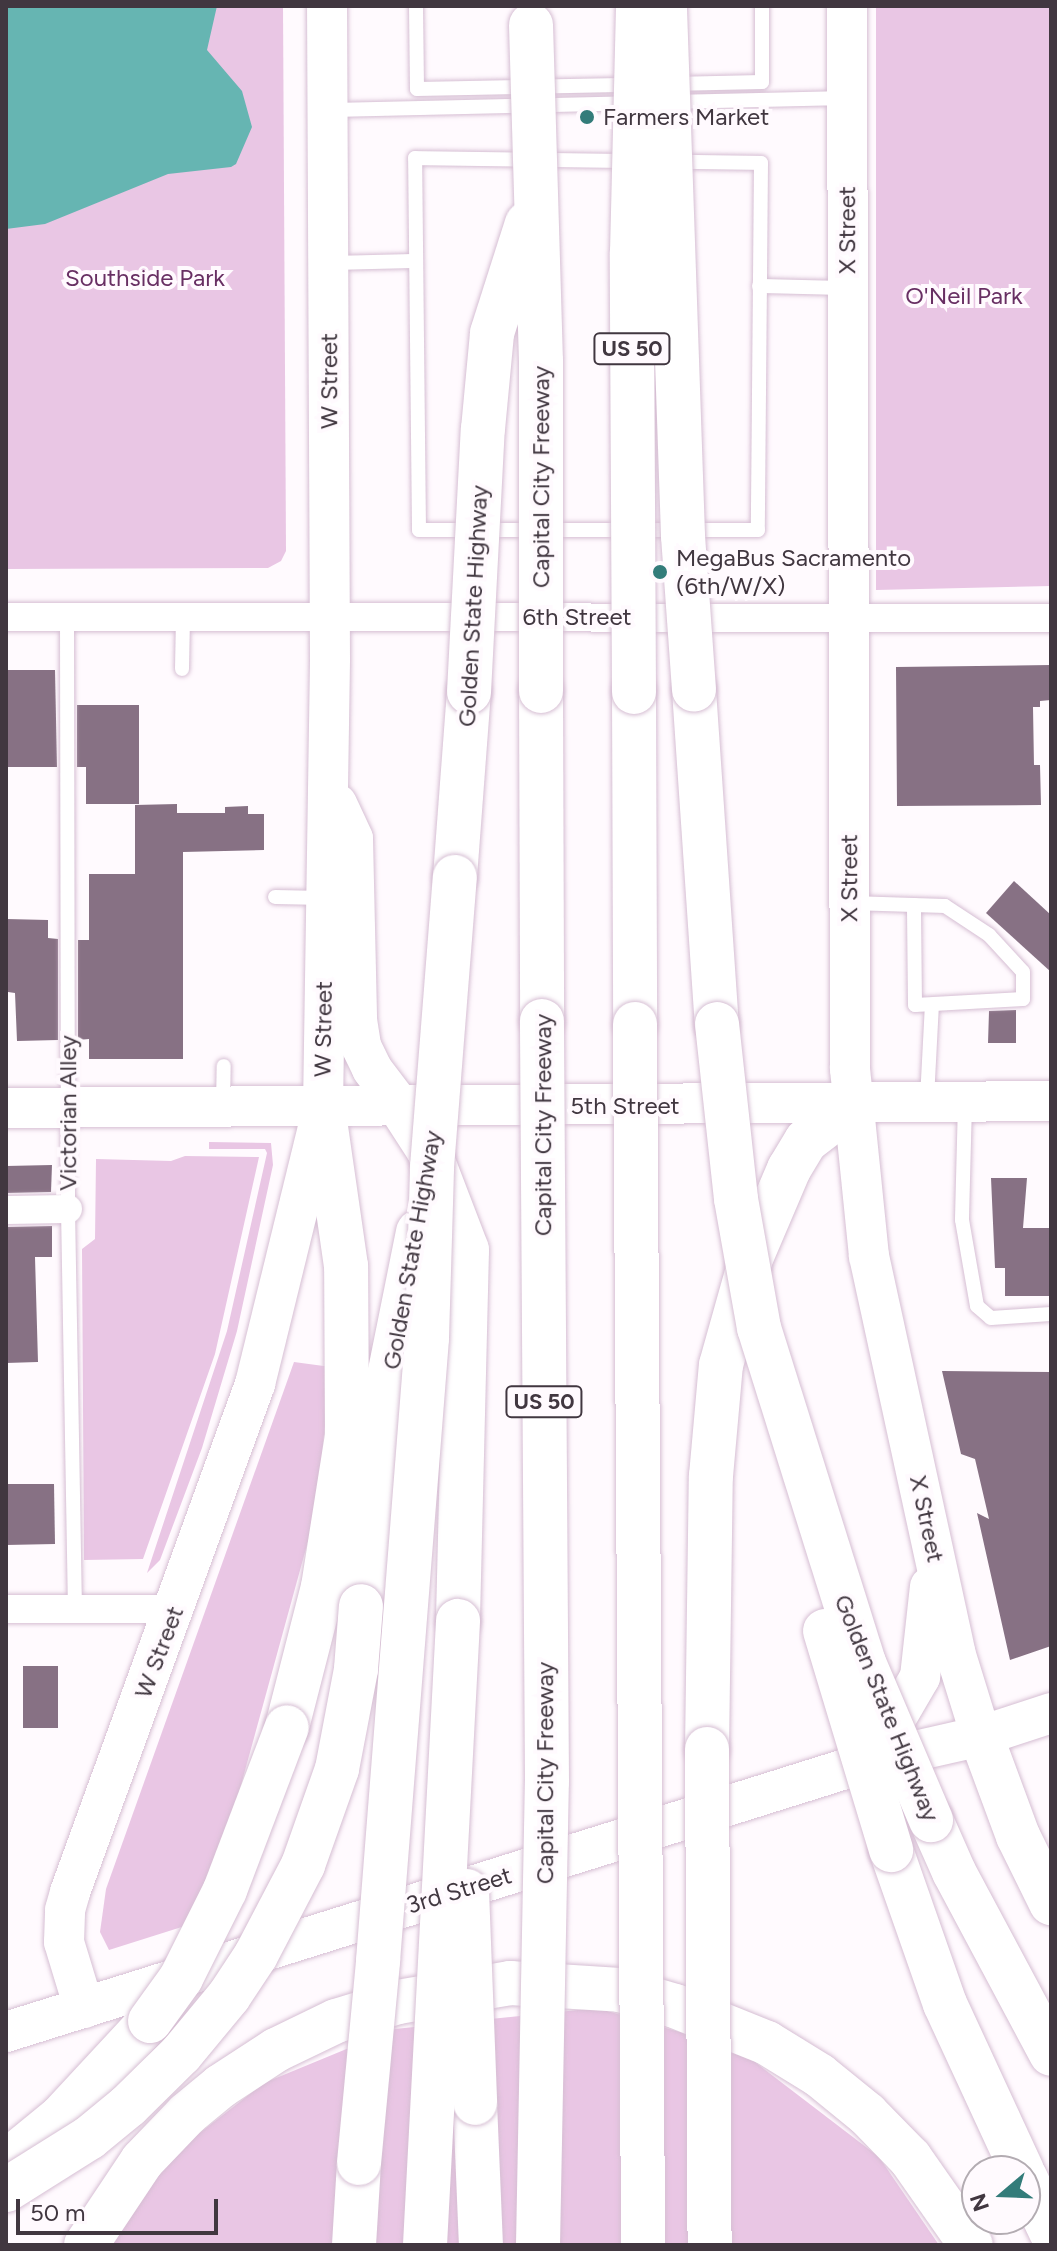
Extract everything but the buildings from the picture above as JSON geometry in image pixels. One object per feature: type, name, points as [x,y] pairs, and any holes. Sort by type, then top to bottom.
[{"type":"highway","name":"Capital City Freeway","points":[[531,6],[539,187],[547,1782],[538,2245]]},
{"type":"highway","name":"US 50","points":[[638,6],[632,253],[643,2245]]},
{"type":"highway","name":"Golden State Highway","points":[[665,6],[683,536],[717,1024],[736,1199],[759,1328],[864,1663],[954,1872],[1051,2054]]},
{"type":"highway","name":"Golden State Highway","points":[[6,2190],[89,2138],[181,2054],[229,1996],[256,1955],[303,1865],[337,1769],[353,1684],[389,1376],[432,1167],[469,692],[482,444],[492,333],[539,187]]},
{"type":"highway","points":[[710,2245],[707,1749],[711,1476],[721,1365],[751,1258],[789,1169],[806,1141],[853,1105]]},
{"type":"highway","points":[[400,1106],[429,1151],[467,1250],[458,1621],[425,2245]]},
{"type":"highway","points":[[6,2162],[61,2117],[116,2061],[181,1978],[225,1890],[287,1727],[323,1587],[347,1435],[346,1266],[323,1107]]},
{"type":"highway","points":[[354,2245],[427,1338],[432,1167]]},
{"type":"highway","points":[[759,1328],[784,1477],[801,1548],[875,1803],[945,2004],[1015,2155]]},
{"type":"highway","points":[[458,1621],[481,2245]]},
{"type":"highway","points":[[981,1736],[1018,1836],[1051,1903]]},
{"type":"highway","points":[[86,2245],[115,2196],[142,2161],[187,2114],[221,2086],[276,2050],[336,2021],[398,2002],[510,1983],[620,1990],[675,2006],[767,2043],[819,2075],[867,2114],[910,2158],[971,2245]]},
{"type":"highway","points":[[1041,2211],[1051,2232]]},
{"type":"main road","name":"W Street","points":[[84,2008],[64,1942],[65,1910],[255,1384],[323,1107],[330,617],[327,6]]},
{"type":"main road","name":"X Street","points":[[847,6],[846,618],[850,1069],[869,1256],[955,1652],[981,1736]]},
{"type":"main road","points":[[326,779],[353,839],[357,1020],[361,1046],[372,1069],[400,1106]]},
{"type":"main road","name":"5th Street","points":[[6,1108],[853,1105],[1051,1101]]},
{"type":"main road","points":[[871,1761],[920,1677],[933,1553]]},
{"type":"main road","name":"3rd Street","points":[[6,2032],[871,1761],[981,1736],[1051,1713]]},
{"type":"street","name":"6th Street","points":[[6,617],[1051,618]]},
{"type":"street","points":[[6,1210],[68,1209]]},
{"type":"street","points":[[6,1609],[176,1609]]},
{"type":"lane","points":[[416,6],[417,89],[762,82],[762,6]]},
{"type":"lane","points":[[327,110],[847,98]]},
{"type":"lane","points":[[415,158],[761,163],[759,286],[758,530],[419,530],[415,158]]},
{"type":"lane","points":[[328,263],[416,261]]},
{"type":"lane","points":[[759,286],[847,288]]},
{"type":"lane","name":"Victorian Alley","points":[[67,617],[68,1209],[75,1608]]},
{"type":"lane","points":[[182,669],[183,617]]},
{"type":"lane","points":[[275,897],[325,898]]},
{"type":"lane","points":[[849,903],[914,905],[945,906],[989,935],[1023,972],[1023,999],[915,1005],[914,905]]},
{"type":"lane","points":[[932,1005],[977,1306],[991,1318],[1051,1314]]},
{"type":"lane","points":[[223,1107],[224,1066]]},
{"type":"green space","name":"Southside Park","points":[[6,6],[283,6],[286,551],[281,561],[268,568],[6,569]]},
{"type":"green space","name":"O'Neil Park","points":[[876,6],[1051,6],[1051,586],[876,590]]},
{"type":"green space","points":[[209,1142],[271,1143],[273,1165],[237,1331],[202,1448],[160,1560],[147,1573],[227,1331],[267,1153],[265,1149],[209,1149]]},
{"type":"green space","points":[[185,1156],[259,1157],[215,1354],[143,1559],[84,1560],[82,1249],[95,1239],[96,1159],[171,1161]]},
{"type":"green space","points":[[294,1362],[331,1367],[316,1512],[227,1836],[188,1925],[109,1950],[100,1932],[106,1889]]},
{"type":"green space","points":[[597,2008],[738,2049],[879,2157],[939,2245],[110,2245],[156,2167],[264,2083],[395,2029]]},
{"type":"water","points":[[6,6],[217,6],[207,50],[242,91],[252,127],[236,164],[168,174],[45,224],[6,229]]},
{"type":"place","name":"Farmers Market","points":[[587,117]]},
{"type":"place","name":"MegaBus Sacramento (6th/W/X)","points":[[660,572]]}]
